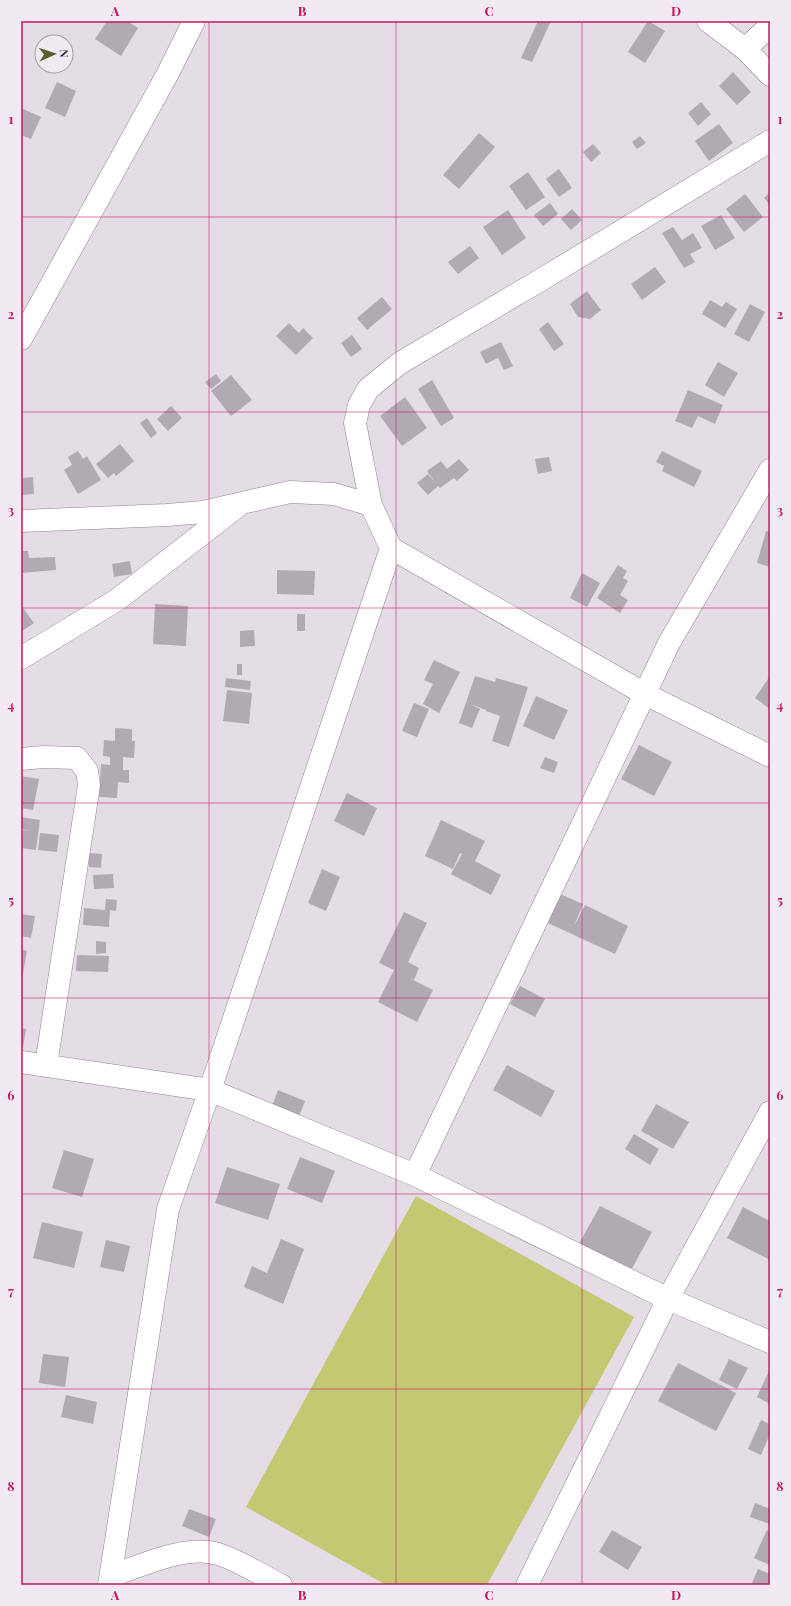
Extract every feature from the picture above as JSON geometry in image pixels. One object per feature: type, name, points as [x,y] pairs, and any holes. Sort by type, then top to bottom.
[{"type":"street","points":[[21,339],[167,75],[194,21]]},
{"type":"street","points":[[708,21],[745,49],[770,75]]},
{"type":"street","points":[[745,49],[770,26]]},
{"type":"street","points":[[770,141],[539,281],[400,363],[368,389],[359,405],[356,424],[371,505],[391,548],[645,694],[770,756]]},
{"type":"street","points":[[415,1175],[669,643],[770,470]]},
{"type":"street","points":[[21,521],[204,512],[290,492],[334,494],[371,505]]},
{"type":"street","points":[[21,658],[117,600],[242,503]]},
{"type":"street","points":[[110,1580],[168,1209],[210,1090],[391,548]]},
{"type":"street","points":[[21,759],[43,757],[77,758],[87,771],[89,785],[46,1065]]},
{"type":"street","points":[[21,1062],[210,1090],[415,1175],[668,1299],[770,1342]]},
{"type":"street","points":[[526,1585],[668,1299],[770,1112]]},
{"type":"street","points":[[110,1580],[169,1556],[192,1552],[217,1553],[281,1585]]},
{"type":"green space","points":[[416,1196],[634,1317],[487,1585],[386,1585],[246,1507]]},
{"type":"building","points":[[107,21],[127,21],[138,28],[121,56],[95,39]]},
{"type":"building","points":[[538,21],[551,21],[532,62],[521,58]]},
{"type":"building","points":[[648,21],[665,31],[645,63],[628,52]]},
{"type":"building","points":[[733,72],[751,92],[737,105],[719,86]]},
{"type":"building","points":[[57,82],[76,91],[65,117],[45,108]]},
{"type":"building","points":[[701,102],[711,114],[698,126],[688,113]]},
{"type":"building","points":[[21,108],[41,117],[31,139],[21,135]]},
{"type":"building","points":[[719,124],[733,143],[709,161],[695,141]]},
{"type":"building","points":[[479,133],[495,147],[459,189],[443,175]]},
{"type":"building","points":[[640,136],[646,143],[637,149],[632,142]]},
{"type":"building","points":[[593,144],[601,153],[591,162],[583,152]]},
{"type":"building","points":[[559,169],[572,188],[559,197],[546,179]]},
{"type":"building","points":[[528,172],[545,197],[526,210],[509,186]]},
{"type":"building","points":[[770,192],[770,205],[764,198]]},
{"type":"building","points":[[745,194],[763,217],[744,232],[726,209]]},
{"type":"building","points":[[550,203],[558,214],[543,226],[534,215]]},
{"type":"building","points":[[572,209],[582,220],[571,230],[561,219]]},
{"type":"building","points":[[508,210],[526,238],[502,255],[483,227]]},
{"type":"building","points":[[721,215],[735,238],[715,250],[701,226]]},
{"type":"building","points":[[673,227],[682,240],[693,233],[702,248],[690,254],[695,262],[684,268],[662,233]]},
{"type":"building","points":[[470,246],[479,258],[458,274],[448,262]]},
{"type":"building","points":[[655,267],[666,282],[642,300],[631,284]]},
{"type":"building","points":[[587,291],[601,310],[590,319],[578,317],[570,304]]},
{"type":"building","points":[[382,297],[392,309],[367,330],[357,318]]},
{"type":"building","points":[[710,300],[722,307],[726,302],[737,309],[725,328],[702,314]]},
{"type":"building","points":[[750,304],[765,312],[749,342],[734,334]]},
{"type":"building","points":[[548,322],[564,344],[554,351],[539,329]]},
{"type":"building","points":[[289,323],[299,333],[303,328],[313,338],[296,355],[276,336]]},
{"type":"building","points":[[352,335],[362,349],[351,357],[341,343]]},
{"type":"building","points":[[501,342],[513,366],[504,370],[498,358],[486,364],[480,352]]},
{"type":"building","points":[[718,362],[738,373],[724,397],[705,385]]},
{"type":"building","points":[[216,374],[221,381],[211,389],[205,382]]},
{"type":"building","points":[[231,375],[252,400],[231,416],[211,391]]},
{"type":"building","points":[[432,380],[454,418],[441,426],[418,389]]},
{"type":"building","points":[[688,390],[723,405],[715,424],[698,416],[692,428],[675,421]]},
{"type":"building","points":[[405,397],[427,428],[402,446],[380,416]]},
{"type":"building","points":[[171,406],[182,418],[168,431],[157,419]]},
{"type":"building","points":[[147,418],[157,433],[151,438],[140,423]]},
{"type":"building","points":[[120,444],[134,461],[116,476],[114,473],[108,478],[96,464]]},
{"type":"building","points":[[78,451],[83,459],[87,456],[101,480],[78,494],[64,470],[72,465],[68,457]]},
{"type":"building","points":[[662,451],[702,471],[694,487],[662,471],[664,466],[656,462]]},
{"type":"building","points":[[549,457],[552,471],[538,474],[535,459]]},
{"type":"building","points":[[459,459],[469,470],[457,481],[454,478],[440,488],[438,486],[428,495],[417,483],[428,474],[436,484],[427,471],[441,461],[447,469]]},
{"type":"building","points":[[33,477],[34,494],[21,495],[21,478]]},
{"type":"building","points":[[766,531],[770,532],[770,567],[757,563]]},
{"type":"building","points":[[21,551],[28,551],[29,558],[55,557],[56,570],[21,573]]},
{"type":"building","points":[[130,561],[132,574],[114,577],[112,564]]},
{"type":"building","points":[[618,565],[627,571],[623,578],[628,581],[620,595],[628,600],[620,613],[597,598]]},
{"type":"building","points":[[277,570],[315,571],[314,595],[277,594]]},
{"type":"building","points":[[582,573],[600,583],[587,607],[570,598]]},
{"type":"building","points":[[155,604],[188,606],[186,646],[153,644]]},
{"type":"building","points":[[21,605],[34,623],[21,632]]},
{"type":"building","points":[[297,614],[305,614],[305,631],[297,631]]},
{"type":"building","points":[[254,630],[255,646],[240,647],[240,631]]},
{"type":"building","points":[[434,660],[460,672],[439,713],[423,704],[433,684],[424,680]]},
{"type":"building","points":[[237,664],[242,664],[242,675],[237,675]]},
{"type":"building","points":[[475,676],[495,682],[496,678],[528,687],[509,747],[492,741],[500,716],[470,704],[480,709],[472,728],[459,723]]},
{"type":"building","points":[[770,676],[770,709],[755,698]]},
{"type":"building","points":[[226,678],[251,681],[250,690],[225,687]]},
{"type":"building","points":[[227,690],[252,693],[249,724],[223,721]]},
{"type":"building","points":[[536,696],[568,710],[554,740],[523,726]]},
{"type":"building","points":[[414,703],[429,709],[417,737],[402,731]]},
{"type":"building","points":[[115,728],[132,729],[132,741],[135,741],[134,758],[123,757],[123,770],[129,770],[129,783],[118,782],[117,798],[99,797],[101,764],[110,765],[110,757],[103,756],[104,740],[115,741]]},
{"type":"building","points":[[639,745],[672,762],[654,796],[621,779]]},
{"type":"building","points":[[545,757],[558,762],[554,773],[540,768]]},
{"type":"building","points":[[21,776],[39,779],[33,810],[21,808]]},
{"type":"building","points":[[347,793],[377,808],[364,836],[334,821]]},
{"type":"building","points":[[21,817],[40,820],[36,850],[21,848],[23,830],[30,831],[21,829]]},
{"type":"building","points":[[441,820],[485,841],[475,861],[501,875],[491,895],[451,874],[462,854],[460,853],[453,869],[425,856]]},
{"type":"building","points":[[40,833],[59,835],[57,852],[38,850]]},
{"type":"building","points":[[89,853],[102,854],[101,868],[89,867]]},
{"type":"building","points":[[322,869],[340,877],[326,911],[308,903]]},
{"type":"building","points":[[113,874],[114,888],[94,889],[93,875]]},
{"type":"building","points":[[560,894],[583,904],[574,926],[585,905],[628,926],[615,954],[548,923]]},
{"type":"building","points":[[106,899],[117,900],[116,911],[110,910],[109,927],[83,925],[84,908],[105,910]]},
{"type":"building","points":[[404,912],[427,923],[408,962],[419,968],[414,980],[409,978],[433,990],[417,1022],[378,1002],[394,970],[379,963]]},
{"type":"building","points":[[21,914],[35,916],[31,938],[21,936]]},
{"type":"building","points":[[96,941],[106,942],[106,953],[96,954]]},
{"type":"building","points":[[21,949],[27,951],[22,979],[21,979]]},
{"type":"building","points":[[77,955],[109,956],[108,972],[76,971]]},
{"type":"building","points":[[520,986],[545,999],[535,1017],[510,1004]]},
{"type":"building","points":[[21,1028],[26,1029],[22,1053],[21,1053]]},
{"type":"building","points":[[507,1065],[555,1091],[541,1117],[493,1090]]},
{"type":"building","points":[[278,1090],[305,1101],[299,1116],[272,1106]]},
{"type":"building","points":[[656,1104],[689,1122],[673,1149],[641,1131]]},
{"type":"building","points":[[634,1134],[659,1149],[650,1165],[625,1149]]},
{"type":"building","points":[[64,1150],[94,1159],[82,1197],[52,1188]]},
{"type":"building","points":[[300,1157],[335,1171],[322,1203],[287,1189]]},
{"type":"building","points":[[227,1167],[280,1184],[268,1220],[215,1203]]},
{"type":"building","points":[[600,1206],[652,1232],[630,1272],[576,1249]]},
{"type":"building","points":[[743,1207],[770,1221],[770,1260],[727,1238]]},
{"type":"building","points":[[42,1222],[83,1232],[74,1268],[33,1258]]},
{"type":"building","points":[[281,1239],[304,1249],[283,1304],[244,1287],[252,1266],[267,1273]]},
{"type":"building","points":[[106,1240],[130,1246],[124,1272],[100,1267]]},
{"type":"building","points":[[43,1354],[69,1357],[65,1387],[39,1383]]},
{"type":"building","points":[[729,1359],[748,1368],[737,1389],[719,1380]]},
{"type":"building","points":[[678,1363],[736,1393],[716,1431],[658,1401]]},
{"type":"building","points":[[768,1373],[770,1374],[770,1404],[757,1397]]},
{"type":"building","points":[[66,1395],[97,1402],[93,1424],[61,1417]]},
{"type":"building","points":[[761,1420],[770,1424],[770,1434],[761,1455],[748,1449]]},
{"type":"building","points":[[755,1503],[770,1509],[770,1524],[750,1517]]},
{"type":"building","points":[[189,1509],[216,1519],[209,1537],[182,1526]]},
{"type":"building","points":[[612,1530],[642,1547],[628,1570],[599,1552]]},
{"type":"building","points":[[767,1530],[770,1532],[770,1565],[754,1558]]},
{"type":"building","points":[[758,1569],[770,1574],[770,1585],[751,1585]]}]
